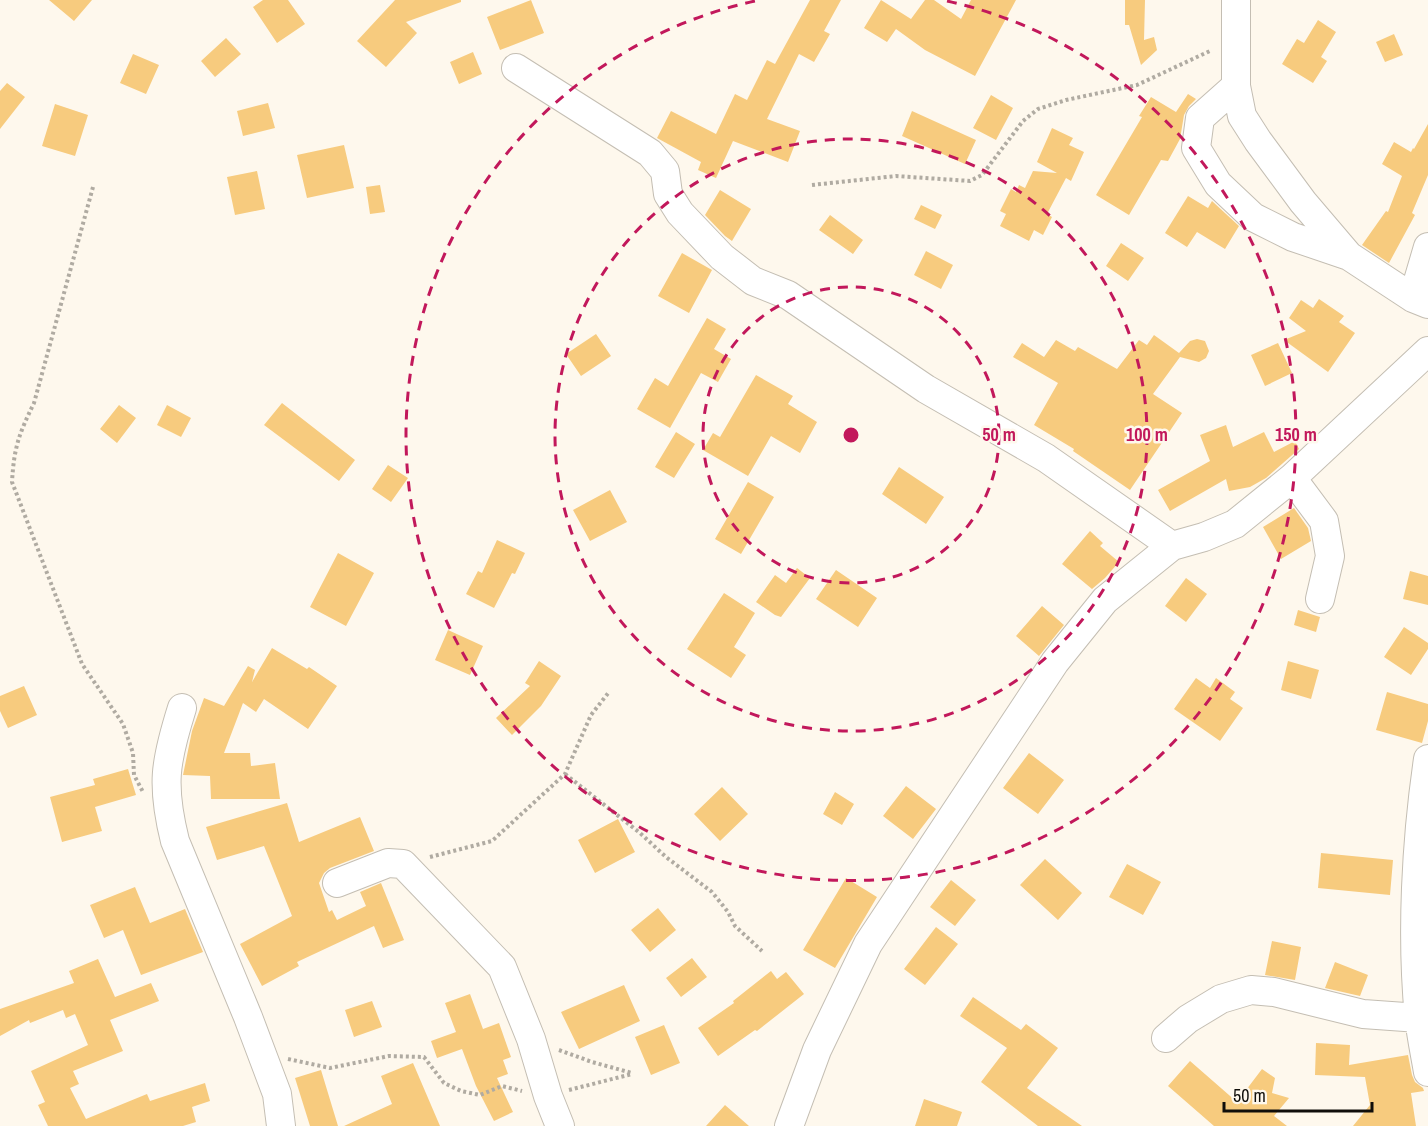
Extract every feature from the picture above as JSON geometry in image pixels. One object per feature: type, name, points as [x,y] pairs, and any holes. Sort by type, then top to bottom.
[{"type":"street","points":[[1236,0],[1236,86],[1242,116],[1303,202],[1349,256]]},
{"type":"street","points":[[516,68],[650,153],[665,171],[668,194],[680,213],[722,256],[753,280],[788,295],[926,388],[1046,458],[1172,546]]},
{"type":"street","points":[[1236,86],[1200,118],[1196,148],[1218,184],[1253,217],[1293,237],[1349,256],[1421,301],[1428,247]]},
{"type":"street","points":[[789,1126],[817,1050],[868,944],[1054,662],[1105,600],[1172,546],[1204,537],[1235,524],[1293,478],[1428,351]]},
{"type":"street","points":[[1293,478],[1324,521],[1330,556],[1320,599]]},
{"type":"street","points":[[182,708],[169,749],[165,784],[169,818],[175,841],[278,1094],[281,1126]]},
{"type":"street","points":[[1428,759],[1422,800],[1415,927],[1419,1018],[1428,1072]]},
{"type":"street","points":[[337,883],[388,863],[403,864],[502,967],[531,1039],[553,1109]]},
{"type":"street","points":[[1166,1038],[1188,1019],[1221,999],[1251,990],[1274,992],[1363,1014],[1419,1018]]},
{"type":"path","points":[[812,185],[896,176],[970,181],[982,175],[1023,121],[1038,110],[1066,100],[1137,86],[1237,37]]},
{"type":"path","points":[[93,187],[34,403],[19,435],[14,456],[12,482],[82,664],[123,724],[133,753],[134,775],[144,794],[169,818]]},
{"type":"path","points":[[403,864],[492,841],[565,774],[591,715],[609,692]]},
{"type":"path","points":[[565,774],[640,833],[666,858],[712,892],[728,912],[735,926],[762,951]]},
{"type":"path","points":[[262,1053],[330,1068],[389,1056],[424,1057],[444,1083],[461,1091],[480,1095],[502,1086],[528,1093],[553,1109],[632,1073],[592,1062],[531,1039]]},
{"type":"building","points":[[49,0],[92,0],[74,21]]},
{"type":"building","points":[[263,0],[288,0],[305,24],[277,43],[253,7]]},
{"type":"building","points":[[395,0],[461,0],[461,2],[406,22],[417,33],[386,67],[357,41]]},
{"type":"building","points":[[531,0],[544,33],[500,50],[487,17]]},
{"type":"building","points":[[810,0],[841,0],[824,31],[830,34],[814,62],[799,54],[767,119],[800,131],[788,162],[733,141],[716,178],[698,170],[701,162],[657,138],[671,111],[716,134],[735,94],[747,100],[767,60],[775,64]]},
{"type":"building","points":[[881,0],[911,19],[925,0],[934,0],[961,19],[971,0],[1016,0],[975,76],[925,50],[896,29],[887,42],[864,28]]},
{"type":"building","points":[[1125,0],[1145,0],[1144,40],[1154,37],[1157,50],[1141,65],[1129,25],[1125,25]]},
{"type":"building","points":[[1318,20],[1336,32],[1321,57],[1327,61],[1313,83],[1282,64],[1297,39],[1304,43]]},
{"type":"building","points":[[1394,34],[1403,55],[1385,62],[1376,42]]},
{"type":"building","points":[[226,38],[241,54],[215,77],[201,61]]},
{"type":"building","points":[[473,52],[482,74],[459,84],[450,62]]},
{"type":"building","points":[[133,54],[159,65],[146,94],[120,83]]},
{"type":"building","points":[[7,83],[25,97],[0,129],[0,91]]},
{"type":"building","points":[[1188,94],[1196,99],[1184,115],[1180,139],[1168,161],[1161,160],[1129,215],[1096,195],[1142,117],[1139,116],[1151,97],[1176,112]]},
{"type":"building","points":[[991,95],[1013,108],[996,140],[973,128]]},
{"type":"building","points":[[268,103],[275,128],[243,136],[237,111]]},
{"type":"building","points":[[55,104],[88,115],[75,156],[42,146]]},
{"type":"building","points":[[912,111],[976,140],[965,164],[902,136]]},
{"type":"building","points":[[1428,124],[1428,175],[1412,213],[1415,215],[1389,263],[1362,245],[1386,211],[1388,212],[1402,176],[1382,164],[1394,142],[1411,152]]},
{"type":"building","points":[[1052,128],[1073,138],[1069,145],[1084,152],[1071,181],[1066,178],[1047,214],[1052,217],[1043,235],[1034,230],[1029,241],[1000,226],[1006,214],[1000,211],[1011,189],[1016,192],[1019,185],[1025,188],[1033,171],[1057,173],[1037,162]]},
{"type":"building","points":[[344,145],[354,188],[307,198],[297,155]]},
{"type":"building","points":[[257,171],[265,209],[235,215],[227,177]]},
{"type":"building","points":[[380,185],[385,212],[370,214],[366,187]]},
{"type":"building","points":[[720,190],[751,209],[732,241],[705,215]]},
{"type":"building","points":[[1188,196],[1208,208],[1212,201],[1239,226],[1225,249],[1197,232],[1187,247],[1165,233]]},
{"type":"building","points":[[921,205],[942,215],[935,229],[914,219]]},
{"type":"building","points":[[830,215],[863,240],[853,254],[819,230]]},
{"type":"building","points":[[1121,243],[1144,258],[1128,281],[1106,266]]},
{"type":"building","points":[[926,251],[953,265],[941,289],[914,275]]},
{"type":"building","points":[[682,253],[712,270],[689,313],[658,296]]},
{"type":"building","points":[[1319,299],[1344,316],[1339,322],[1355,333],[1328,372],[1284,340],[1306,331],[1289,318],[1301,300],[1313,308]]},
{"type":"building","points":[[707,318],[726,329],[714,349],[731,359],[718,382],[701,373],[670,428],[637,409],[655,378],[668,386]]},
{"type":"building","points":[[596,334],[611,356],[581,376],[566,354]]},
{"type":"building","points":[[1154,335],[1179,353],[1190,341],[1197,339],[1205,341],[1209,351],[1206,358],[1199,362],[1180,357],[1153,394],[1182,413],[1130,490],[1073,451],[1074,449],[1034,425],[1058,383],[1013,357],[1022,343],[1044,357],[1056,340],[1075,351],[1078,347],[1117,369],[1139,340],[1147,345]]},
{"type":"building","points":[[1278,343],[1292,373],[1265,386],[1251,355]]},
{"type":"building","points":[[756,375],[793,396],[788,404],[817,422],[800,453],[771,436],[748,476],[703,450],[713,433],[720,437]]},
{"type":"building","points":[[282,403],[355,460],[339,481],[264,425]]},
{"type":"building","points":[[119,405],[136,418],[117,443],[100,429]]},
{"type":"building","points":[[167,405],[191,418],[181,437],[157,425]]},
{"type":"building","points":[[1226,425],[1233,447],[1264,432],[1274,452],[1295,441],[1299,449],[1266,478],[1250,487],[1229,491],[1226,479],[1170,511],[1158,490],[1210,461],[1200,435]]},
{"type":"building","points":[[676,432],[695,444],[674,478],[655,467]]},
{"type":"building","points":[[388,465],[408,478],[391,502],[372,489]]},
{"type":"building","points":[[899,467],[944,497],[926,524],[882,494]]},
{"type":"building","points":[[748,482],[774,497],[741,554],[715,539]]},
{"type":"building","points":[[610,490],[627,522],[590,541],[573,510]]},
{"type":"building","points":[[1294,508],[1308,528],[1311,541],[1281,559],[1263,527]]},
{"type":"building","points":[[1090,531],[1103,543],[1100,546],[1119,562],[1092,589],[1062,564]]},
{"type":"building","points":[[497,540],[525,553],[494,608],[466,594],[478,571],[482,573]]},
{"type":"building","points":[[338,553],[374,573],[346,626],[310,607]]},
{"type":"building","points":[[797,568],[810,578],[781,617],[756,602],[775,575],[786,583]]},
{"type":"building","points":[[836,570],[877,598],[858,627],[816,599]]},
{"type":"building","points":[[1410,571],[1428,576],[1428,605],[1403,599]]},
{"type":"building","points":[[1186,578],[1207,594],[1186,622],[1165,606]]},
{"type":"building","points":[[724,593],[755,613],[734,647],[746,655],[731,678],[687,649]]},
{"type":"building","points":[[1042,606],[1064,625],[1039,656],[1016,636]]},
{"type":"building","points":[[1298,610],[1320,617],[1316,632],[1294,625]]},
{"type":"building","points":[[1404,627],[1428,643],[1428,649],[1411,675],[1384,657]]},
{"type":"building","points":[[448,630],[483,646],[470,675],[435,660]]},
{"type":"building","points":[[272,648],[307,669],[309,667],[337,686],[308,729],[264,699],[256,712],[243,703],[224,753],[250,753],[251,766],[275,763],[280,799],[211,799],[210,776],[183,775],[192,731],[204,698],[224,706],[248,666],[255,670],[252,682]]},
{"type":"building","points":[[539,661],[561,676],[541,706],[512,735],[496,718],[530,686],[525,683]]},
{"type":"building","points":[[1288,661],[1319,670],[1311,699],[1281,690]]},
{"type":"building","points":[[1196,678],[1210,688],[1216,678],[1235,692],[1230,699],[1243,708],[1220,741],[1174,709]]},
{"type":"building","points":[[24,686],[37,715],[8,728],[0,711],[0,696]]},
{"type":"building","points":[[1387,692],[1428,704],[1428,721],[1422,743],[1376,730]]},
{"type":"building","points":[[1029,753],[1064,780],[1038,814],[1003,788]]},
{"type":"building","points":[[128,769],[136,795],[95,807],[102,831],[62,842],[50,797],[95,785],[93,779]]},
{"type":"building","points":[[906,786],[936,809],[913,839],[883,816]]},
{"type":"building","points":[[722,787],[748,814],[720,841],[694,814]]},
{"type":"building","points":[[835,792],[854,804],[842,825],[823,814]]},
{"type":"building","points":[[287,803],[299,842],[360,817],[374,851],[330,868],[324,873],[319,883],[329,912],[332,910],[337,920],[366,906],[360,892],[381,883],[404,940],[383,948],[374,926],[297,962],[299,966],[262,986],[240,944],[292,916],[264,846],[217,860],[206,827]]},
{"type":"building","points":[[618,819],[635,852],[595,873],[578,840]]},
{"type":"building","points":[[1321,853],[1393,860],[1390,895],[1318,888]]},
{"type":"building","points":[[1045,859],[1082,893],[1058,920],[1020,885]]},
{"type":"building","points":[[1127,864],[1161,882],[1143,915],[1109,897]]},
{"type":"building","points":[[846,878],[877,897],[835,968],[803,950]]},
{"type":"building","points":[[951,880],[976,900],[955,926],[930,907]]},
{"type":"building","points":[[135,887],[150,923],[185,909],[203,952],[141,975],[123,930],[104,938],[90,905]]},
{"type":"building","points":[[658,908],[676,930],[650,952],[631,930]]},
{"type":"building","points":[[936,927],[958,944],[925,985],[904,969]]},
{"type":"building","points":[[1272,941],[1301,947],[1295,980],[1265,975]]},
{"type":"building","points":[[692,958],[707,977],[681,997],[666,978]]},
{"type":"building","points":[[98,959],[115,997],[151,983],[159,1001],[110,1020],[123,1051],[73,1071],[79,1084],[70,1088],[86,1119],[147,1094],[150,1101],[205,1083],[210,1101],[192,1107],[196,1122],[183,1126],[48,1126],[38,1105],[45,1102],[31,1071],[88,1045],[75,1014],[66,1018],[63,1010],[30,1023],[29,1020],[0,1036],[0,1009],[74,983],[69,971]]},
{"type":"building","points":[[1335,962],[1368,975],[1360,996],[1325,988]]},
{"type":"building","points":[[771,971],[777,979],[786,972],[804,994],[757,1031],[755,1030],[718,1056],[698,1028],[734,1003],[733,1001]]},
{"type":"building","points":[[624,985],[640,1021],[579,1049],[561,1012]]},
{"type":"building","points":[[470,994],[483,1029],[499,1023],[511,1057],[503,1060],[508,1074],[497,1078],[513,1112],[494,1121],[476,1086],[462,1049],[437,1058],[431,1041],[456,1032],[445,1003]]},
{"type":"building","points":[[973,997],[1021,1030],[1026,1024],[1058,1048],[1027,1088],[1082,1126],[1038,1126],[981,1082],[1007,1048],[960,1016]]},
{"type":"building","points":[[372,1001],[382,1027],[354,1037],[345,1010]]},
{"type":"building","points":[[664,1025],[680,1063],[651,1075],[635,1037]]},
{"type":"building","points":[[1316,1043],[1350,1045],[1349,1065],[1408,1055],[1415,1082],[1424,1091],[1411,1093],[1416,1126],[1353,1126],[1370,1105],[1365,1077],[1315,1075]]},
{"type":"building","points":[[1190,1061],[1237,1102],[1262,1069],[1275,1078],[1272,1093],[1289,1098],[1274,1116],[1287,1126],[1214,1126],[1168,1086]]},
{"type":"building","points":[[413,1063],[440,1126],[344,1126],[392,1104],[381,1076]]},
{"type":"building","points":[[321,1070],[338,1126],[310,1126],[295,1078]]},
{"type":"building","points":[[924,1099],[962,1112],[957,1126],[915,1126]]},
{"type":"building","points":[[725,1105],[749,1126],[706,1126]]}]
